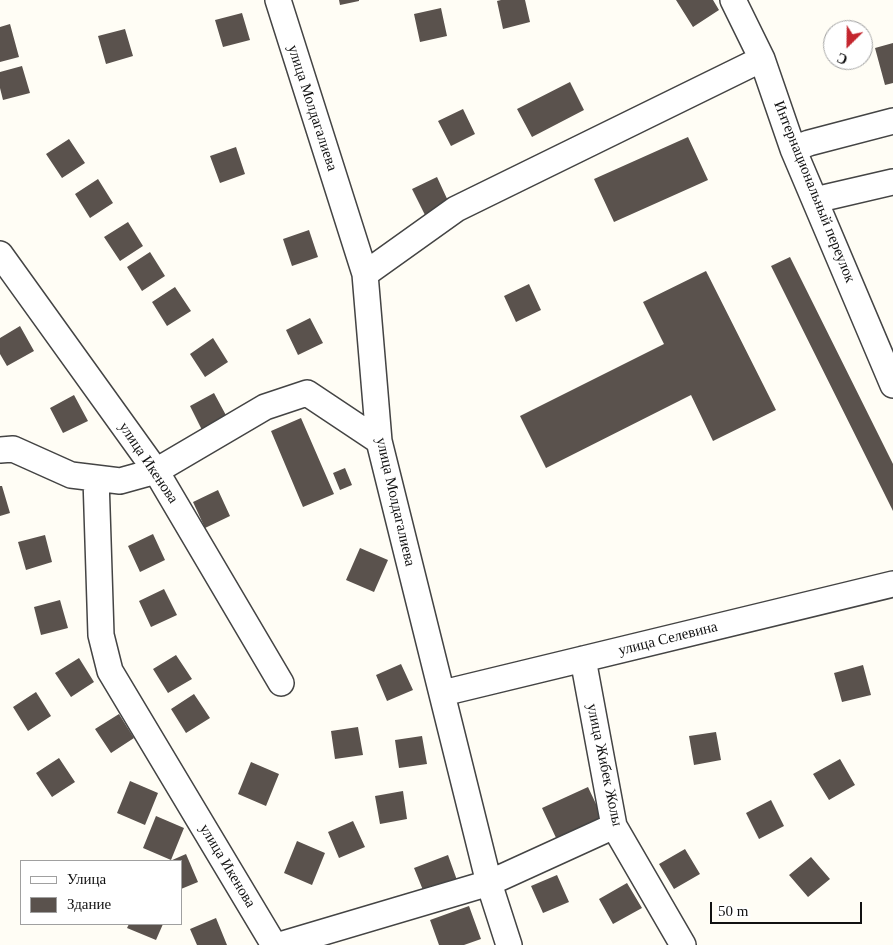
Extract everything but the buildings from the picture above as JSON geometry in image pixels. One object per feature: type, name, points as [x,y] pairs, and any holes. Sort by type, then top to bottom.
[{"type":"street","name":"улица Молдагалиева","points":[[278,0],[365,274],[379,442],[490,883],[509,945]]},
{"type":"street","name":"Интернациональный переулок","points":[[733,0],[762,59],[793,149],[893,385]]},
{"type":"street","points":[[365,274],[456,209],[762,59]]},
{"type":"street","points":[[793,149],[809,142],[893,121]]},
{"type":"street","points":[[815,200],[893,182]]},
{"type":"street","name":"улица Икенова","points":[[0,254],[156,471],[281,683]]},
{"type":"street","points":[[0,450],[13,449],[71,475],[120,481],[156,471],[265,407],[307,393],[379,442]]},
{"type":"street","name":"улица Икенова","points":[[96,478],[102,635],[110,671],[274,945]]},
{"type":"street","name":"улица Селевина","points":[[443,693],[893,584]]},
{"type":"street","name":"улица Жибек Жолы","points":[[583,659],[614,826],[682,945]]},
{"type":"street","points":[[280,945],[490,883],[614,826]]}]
